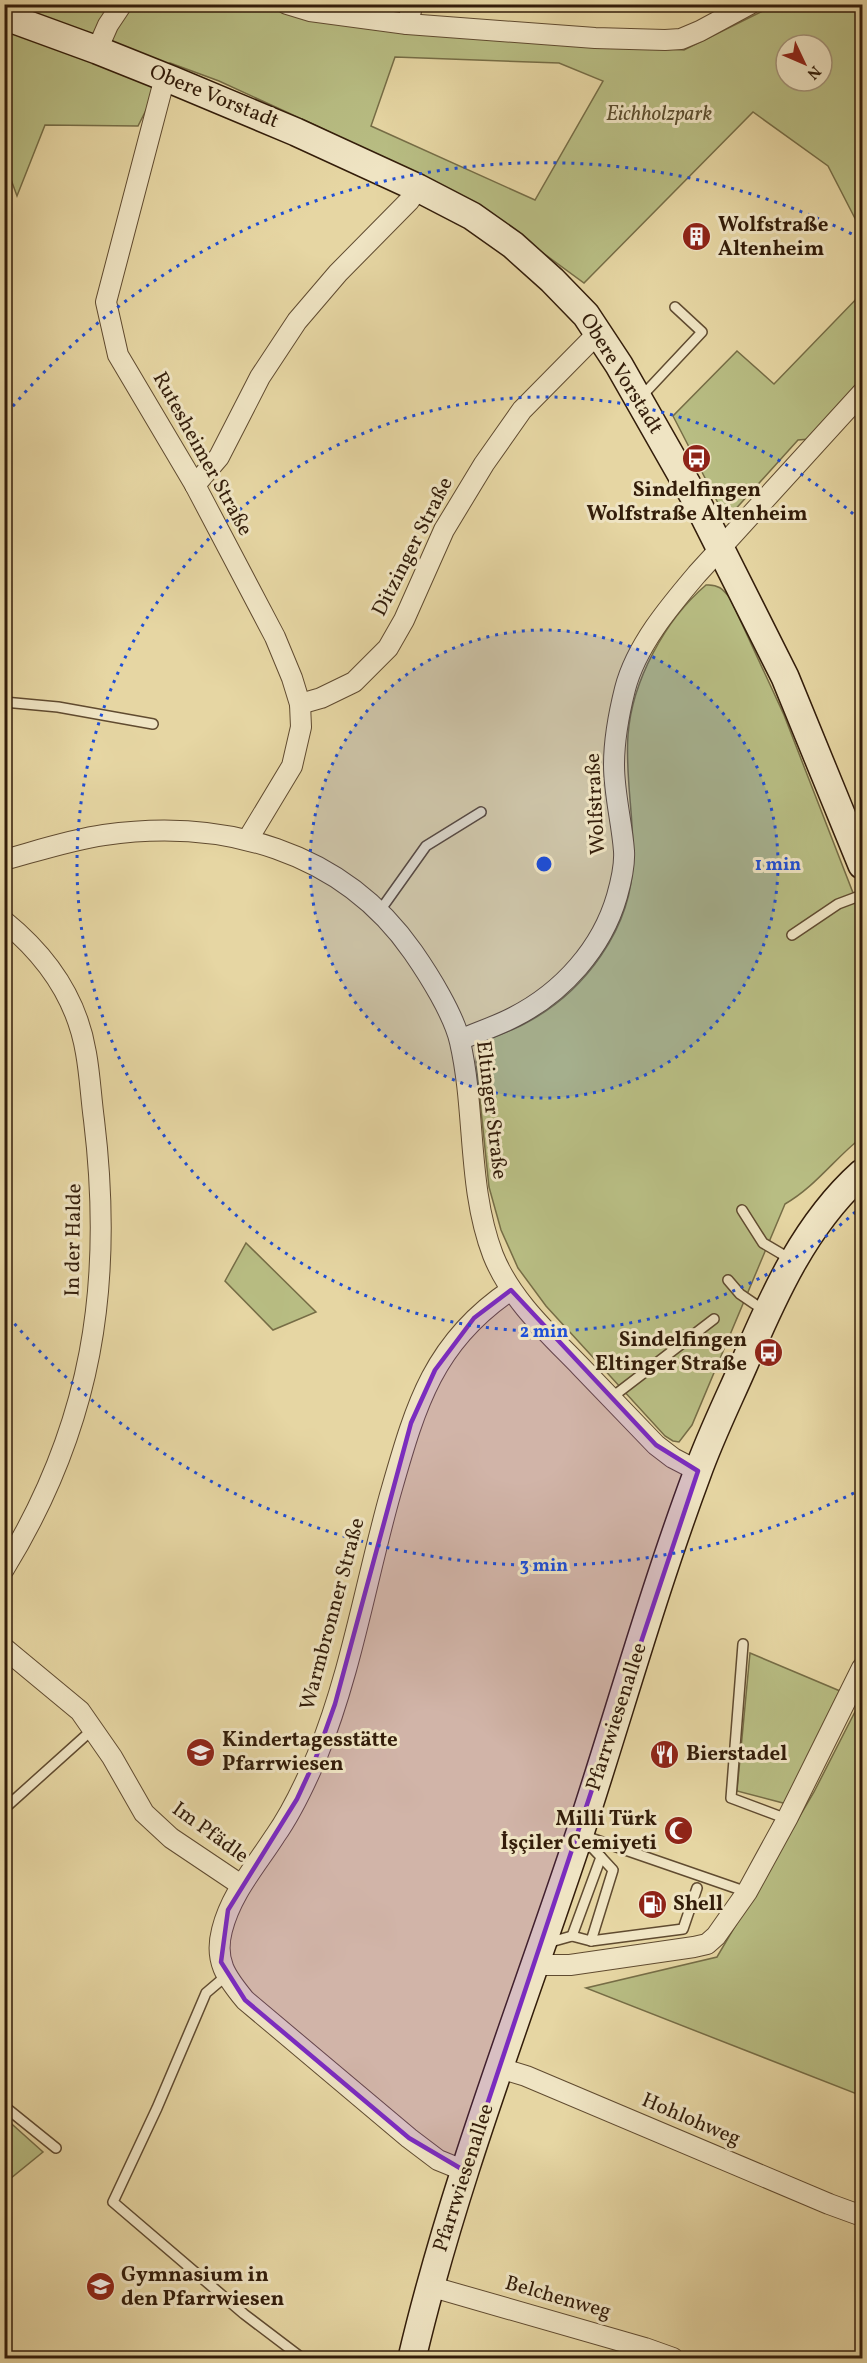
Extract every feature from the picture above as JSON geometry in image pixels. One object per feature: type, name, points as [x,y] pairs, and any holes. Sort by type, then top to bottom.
[{"type":"main road","name":"Obere Vorstadt","points":[[4,16],[165,77],[296,132],[418,188],[472,216],[513,245],[572,300],[598,333],[639,399],[721,549],[784,678],[862,865]]},
{"type":"main road","name":"Pfarrwiesenallee","points":[[412,2358],[429,2286],[500,2058],[579,1834],[667,1559],[698,1471],[767,1312],[793,1261],[824,1214],[862,1173]]},
{"type":"street","points":[[97,50],[108,25],[122,4]]},
{"type":"street","points":[[287,4],[310,11],[407,24],[595,38],[664,40],[681,39],[750,4]]},
{"type":"street","points":[[407,24],[414,4]]},
{"type":"street","name":"Rutesheimer Straße","points":[[165,77],[106,302],[118,355],[195,485],[275,637],[300,704],[298,747],[292,766],[248,839]]},
{"type":"street","points":[[195,485],[219,457],[260,377],[297,321],[338,273],[409,201],[418,188]]},
{"type":"street","name":"Ditzinger Straße","points":[[300,704],[321,698],[354,682],[387,648],[404,620],[444,530],[483,464],[522,410],[598,333]]},
{"type":"street","name":"Wolfstraße","points":[[460,1040],[515,1017],[544,998],[577,969],[598,941],[613,909],[625,854],[614,765],[618,720],[626,686],[639,654],[677,598],[862,393]]},
{"type":"street","name":"Eltinger Straße","points":[[4,860],[103,835],[145,831],[200,832],[248,839],[299,859],[361,894],[394,926],[418,960],[442,1001],[460,1040],[480,1216],[494,1257],[511,1290],[545,1331],[656,1445],[673,1458],[698,1471]]},
{"type":"street","name":"In der Halde","points":[[4,921],[23,936],[57,975],[80,1027],[89,1071],[98,1157],[101,1252],[100,1277],[85,1378],[69,1433],[49,1487],[24,1537],[4,1569]]},
{"type":"street","name":"Warmbronner Straße","points":[[465,2171],[438,2160],[409,2138],[245,2000],[226,1976],[220,1962],[221,1933],[228,1910],[241,1885],[277,1834],[297,1799],[326,1734],[381,1528],[421,1396],[455,1340],[474,1318],[511,1290]]},
{"type":"street","name":"Im Pfädle","points":[[4,1648],[80,1712],[93,1729],[144,1813],[171,1838],[241,1885]]},
{"type":"street","points":[[538,1953],[547,1965],[570,1965],[707,1944],[716,1936],[747,1892],[788,1819],[862,1668]]},
{"type":"street","name":"Hohlohweg","points":[[500,2058],[526,2076],[862,2216]]},
{"type":"street","name":"Belchenweg","points":[[429,2286],[673,2358]]},
{"type":"lane","points":[[639,399],[702,332],[675,307]]},
{"type":"lane","points":[[4,702],[58,707],[153,724]]},
{"type":"lane","points":[[379,912],[426,846],[481,812]]},
{"type":"lane","points":[[792,935],[838,904],[862,895]]},
{"type":"lane","points":[[742,1210],[763,1243],[793,1261]]},
{"type":"lane","points":[[728,1280],[740,1294],[767,1312]]},
{"type":"lane","points":[[611,1398],[714,1319]]},
{"type":"lane","points":[[742,1644],[731,1798],[788,1819]]},
{"type":"lane","points":[[4,1809],[93,1729]]},
{"type":"lane","points":[[579,1834],[613,1870],[591,1941]]},
{"type":"lane","points":[[579,1834],[747,1892]]},
{"type":"lane","points":[[572,1936],[601,1857]]},
{"type":"lane","points":[[538,1953],[572,1936],[591,1941],[683,1929],[697,1888]]},
{"type":"lane","points":[[226,1976],[206,1993],[149,2127],[113,2202],[244,2314],[302,2358]]},
{"type":"lane","points":[[4,2106],[56,2148]]},
{"type":"highlighted area","points":[[511,1290],[656,1445],[698,1471],[465,2171],[409,2138],[245,2000],[221,1962],[228,1910],[297,1799],[315,1760],[335,1704],[411,1423],[435,1370],[474,1318]]},
{"type":"green space","name":"Eichholzpark","points":[[4,5],[253,5],[319,21],[400,31],[684,50],[775,5],[862,5],[862,232],[828,166],[753,112],[584,283],[476,204],[317,126],[219,81],[170,63],[138,126],[45,125],[17,196],[5,163]],"holes":[[[395,57],[559,63],[603,81],[535,200],[371,126]]]},
{"type":"green space","points":[[862,293],[862,379],[810,439],[798,440],[732,513],[720,507],[673,416],[737,351],[774,384]]},
{"type":"green space","points":[[706,585],[720,588],[730,598],[784,715],[862,916],[862,1137],[806,1189],[785,1204],[692,1425],[679,1442],[665,1436],[546,1306],[518,1268],[501,1230],[489,1187],[476,1062],[478,1043],[524,1024],[546,1011],[566,995],[601,956],[614,933],[631,884],[633,843],[627,750],[636,694],[653,653],[664,634],[691,599]]},
{"type":"green space","points":[[246,1243],[316,1312],[273,1330],[225,1281]]},
{"type":"green space","points":[[750,1653],[840,1691],[787,1804],[737,1791]]},
{"type":"green space","points":[[862,1698],[862,2096],[586,1988],[717,1957],[814,1792]]},
{"type":"green space","points":[[4,2117],[43,2152],[11,2178],[5,2180]]},
{"type":"place","name":"Wolfstraße Altenheim","points":[[697,237]]},
{"type":"place","name":"Sindelfingen Wolfstraße Altenheim","points":[[697,459]]},
{"type":"place","name":"Sindelfingen Eltinger Straße","points":[[768,1352]]},
{"type":"place","name":"Kindertagesstätte Pfarrwiesen","points":[[201,1752]]},
{"type":"place","name":"Bierstadel","points":[[665,1754]]},
{"type":"place","name":"Milli Türk İşçiler Cemiyeti","points":[[678,1831]]},
{"type":"place","name":"Shell","points":[[652,1904]]},
{"type":"place","name":"Gymnasium in den Pfarrwiesen","points":[[100,2287]]}]
